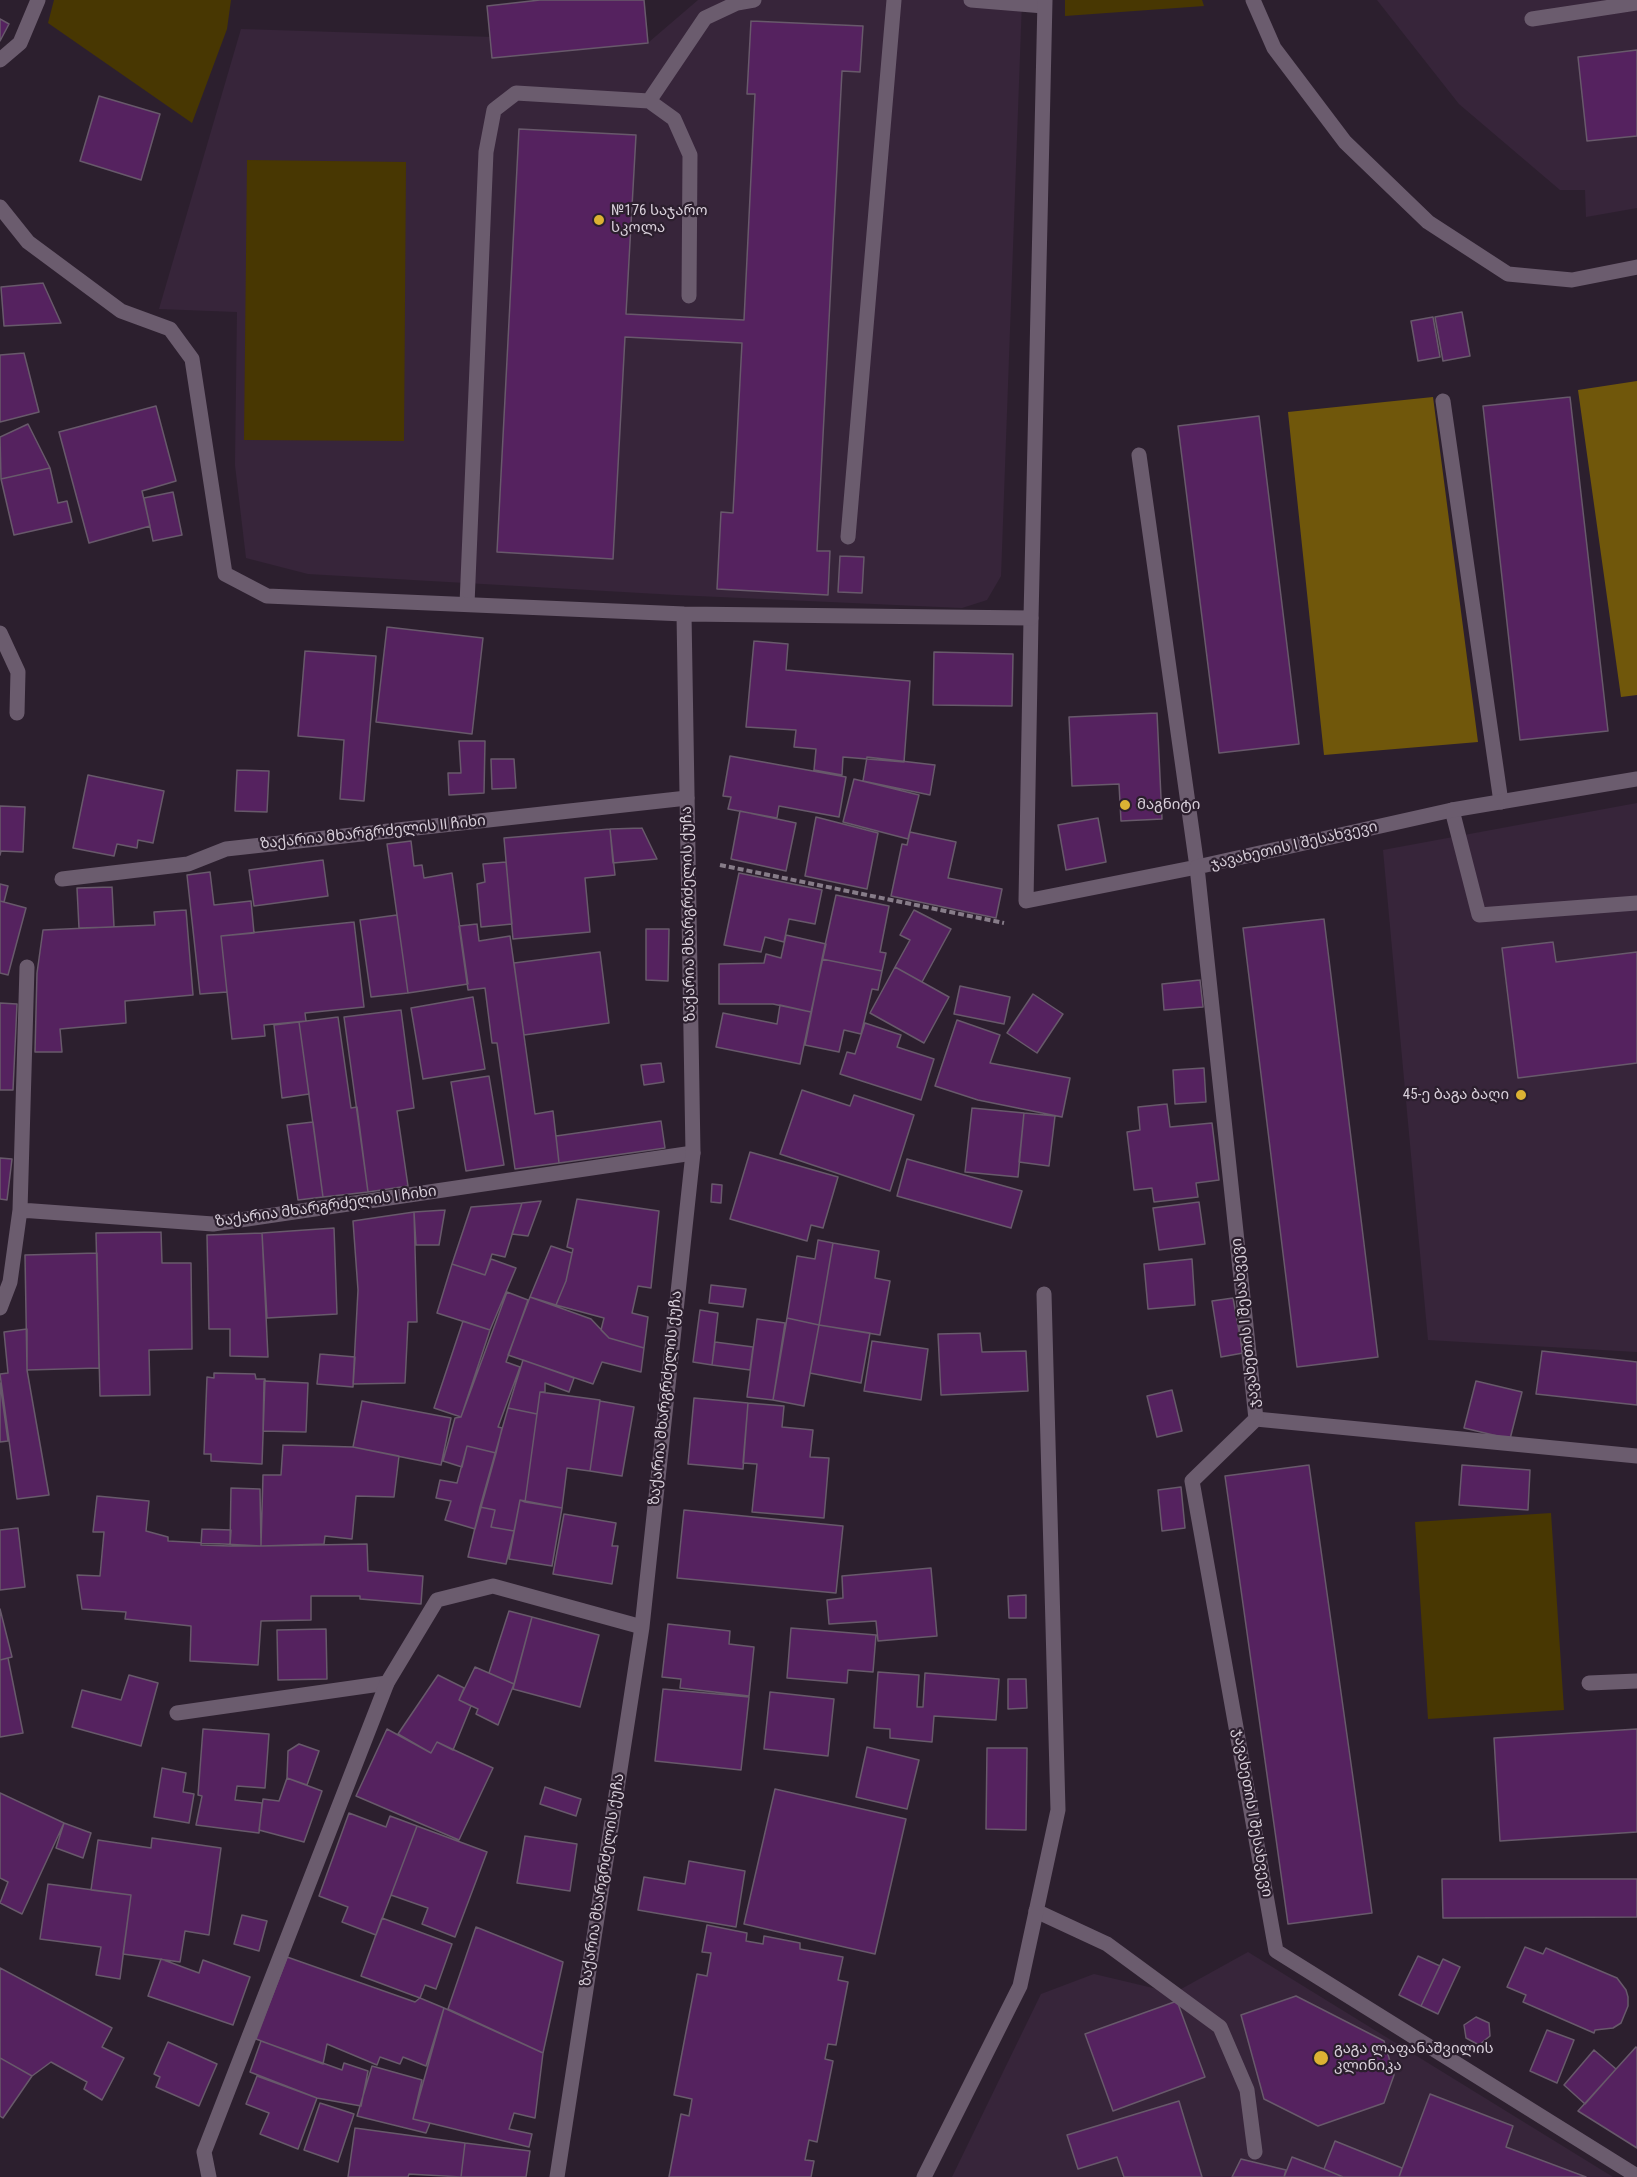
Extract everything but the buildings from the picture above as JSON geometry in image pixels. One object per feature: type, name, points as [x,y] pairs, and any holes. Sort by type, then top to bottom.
[{"type":"street","points":[[0,60],[20,43],[38,0]]},
{"type":"street","points":[[649,101],[705,18],[737,3],[754,0]]},
{"type":"street","points":[[848,537],[894,0]]},
{"type":"street","points":[[971,0],[1044,3],[1026,902],[1197,867],[1139,455]]},
{"type":"street","points":[[1253,0],[1274,48],[1345,142],[1428,222],[1508,274],[1572,280],[1637,267]]},
{"type":"street","points":[[1532,19],[1637,3]]},
{"type":"street","points":[[467,604],[486,152],[494,110],[516,93],[649,101],[674,119],[690,155],[690,296]]},
{"type":"street","points":[[0,207],[28,242],[121,311],[170,329],[192,359],[225,574],[267,596],[684,614],[1031,618]]},
{"type":"street","points":[[1443,401],[1501,802]]},
{"type":"street","name":"ზაქარია მხარგრძელის ქუჩა","points":[[557,2177],[642,1627],[693,1153],[684,614]]},
{"type":"street","points":[[0,633],[18,672],[17,713]]},
{"type":"street","name":"ჯავახეთის I შესახვევი","points":[[1637,779],[1452,810],[1197,867],[1256,1419],[1192,1481],[1276,1952],[1637,2176]]},
{"type":"street","name":"ზაქარია მხარგრძელის II ჩიხი","points":[[62,879],[188,864],[226,849],[687,798]]},
{"type":"street","points":[[1452,810],[1479,915],[1637,903]]},
{"type":"street","points":[[0,1308],[10,1282],[20,1210],[27,968]]},
{"type":"street","name":"ზაქარია მხარგრძელის I ჩიხი","points":[[20,1210],[213,1224],[693,1153]]},
{"type":"street","points":[[924,2177],[1020,1986],[1058,1810],[1044,1294]]},
{"type":"street","points":[[1256,1419],[1637,1456]]},
{"type":"street","points":[[209,2177],[204,2152],[387,1683],[437,1600],[493,1586],[642,1627]]},
{"type":"street","points":[[1589,1683],[1637,1681]]},
{"type":"street","points":[[177,1713],[387,1683]]},
{"type":"street","points":[[1036,1911],[1107,1944],[1220,2027],[1247,2090],[1256,2152]]},
{"type":"path","points":[[688,858],[1009,924],[1026,902]]},
{"type":"shaded area","points":[[54,0],[231,0],[227,29],[192,123],[48,23]]},
{"type":"shaded area","name":"№176 საჯარო სკოლა","points":[[698,0],[1022,0],[1001,576],[987,600],[962,608],[676,595],[308,574],[246,558],[235,465],[237,312],[159,309],[241,29],[649,42]]},
{"type":"shaded area","points":[[1065,0],[1202,0],[1204,6],[1065,16]]},
{"type":"shaded area","points":[[1377,0],[1637,0],[1637,208],[1586,217],[1585,190],[1560,190],[1459,104]]},
{"type":"shaded area","points":[[247,160],[406,162],[404,441],[244,440]]},
{"type":"shaded area","points":[[1637,381],[1637,695],[1621,697],[1578,390]]},
{"type":"shaded area","points":[[1433,397],[1478,742],[1324,755],[1288,412]]},
{"type":"shaded area","name":"45-ე ბაგა ბაღი","points":[[1637,803],[1637,1352],[1428,1340],[1383,850]]},
{"type":"shaded area","points":[[1551,1513],[1564,1710],[1428,1719],[1415,1522]]},
{"type":"shaded area","points":[[1248,1952],[1613,2177],[952,2177],[1041,1994],[1094,1974],[1174,1993]]},
{"type":"place","name":"№176 საჯარო სკოლა","points":[[599,220]]},
{"type":"place","name":"მაგნიტი","points":[[1125,805]]},
{"type":"place","name":"45-ე ბაგა ბაღი","points":[[1521,1095]]},
{"type":"place","name":"გაგა ლაფანაშვილის კლინიკა","points":[[1321,2058]]}]
